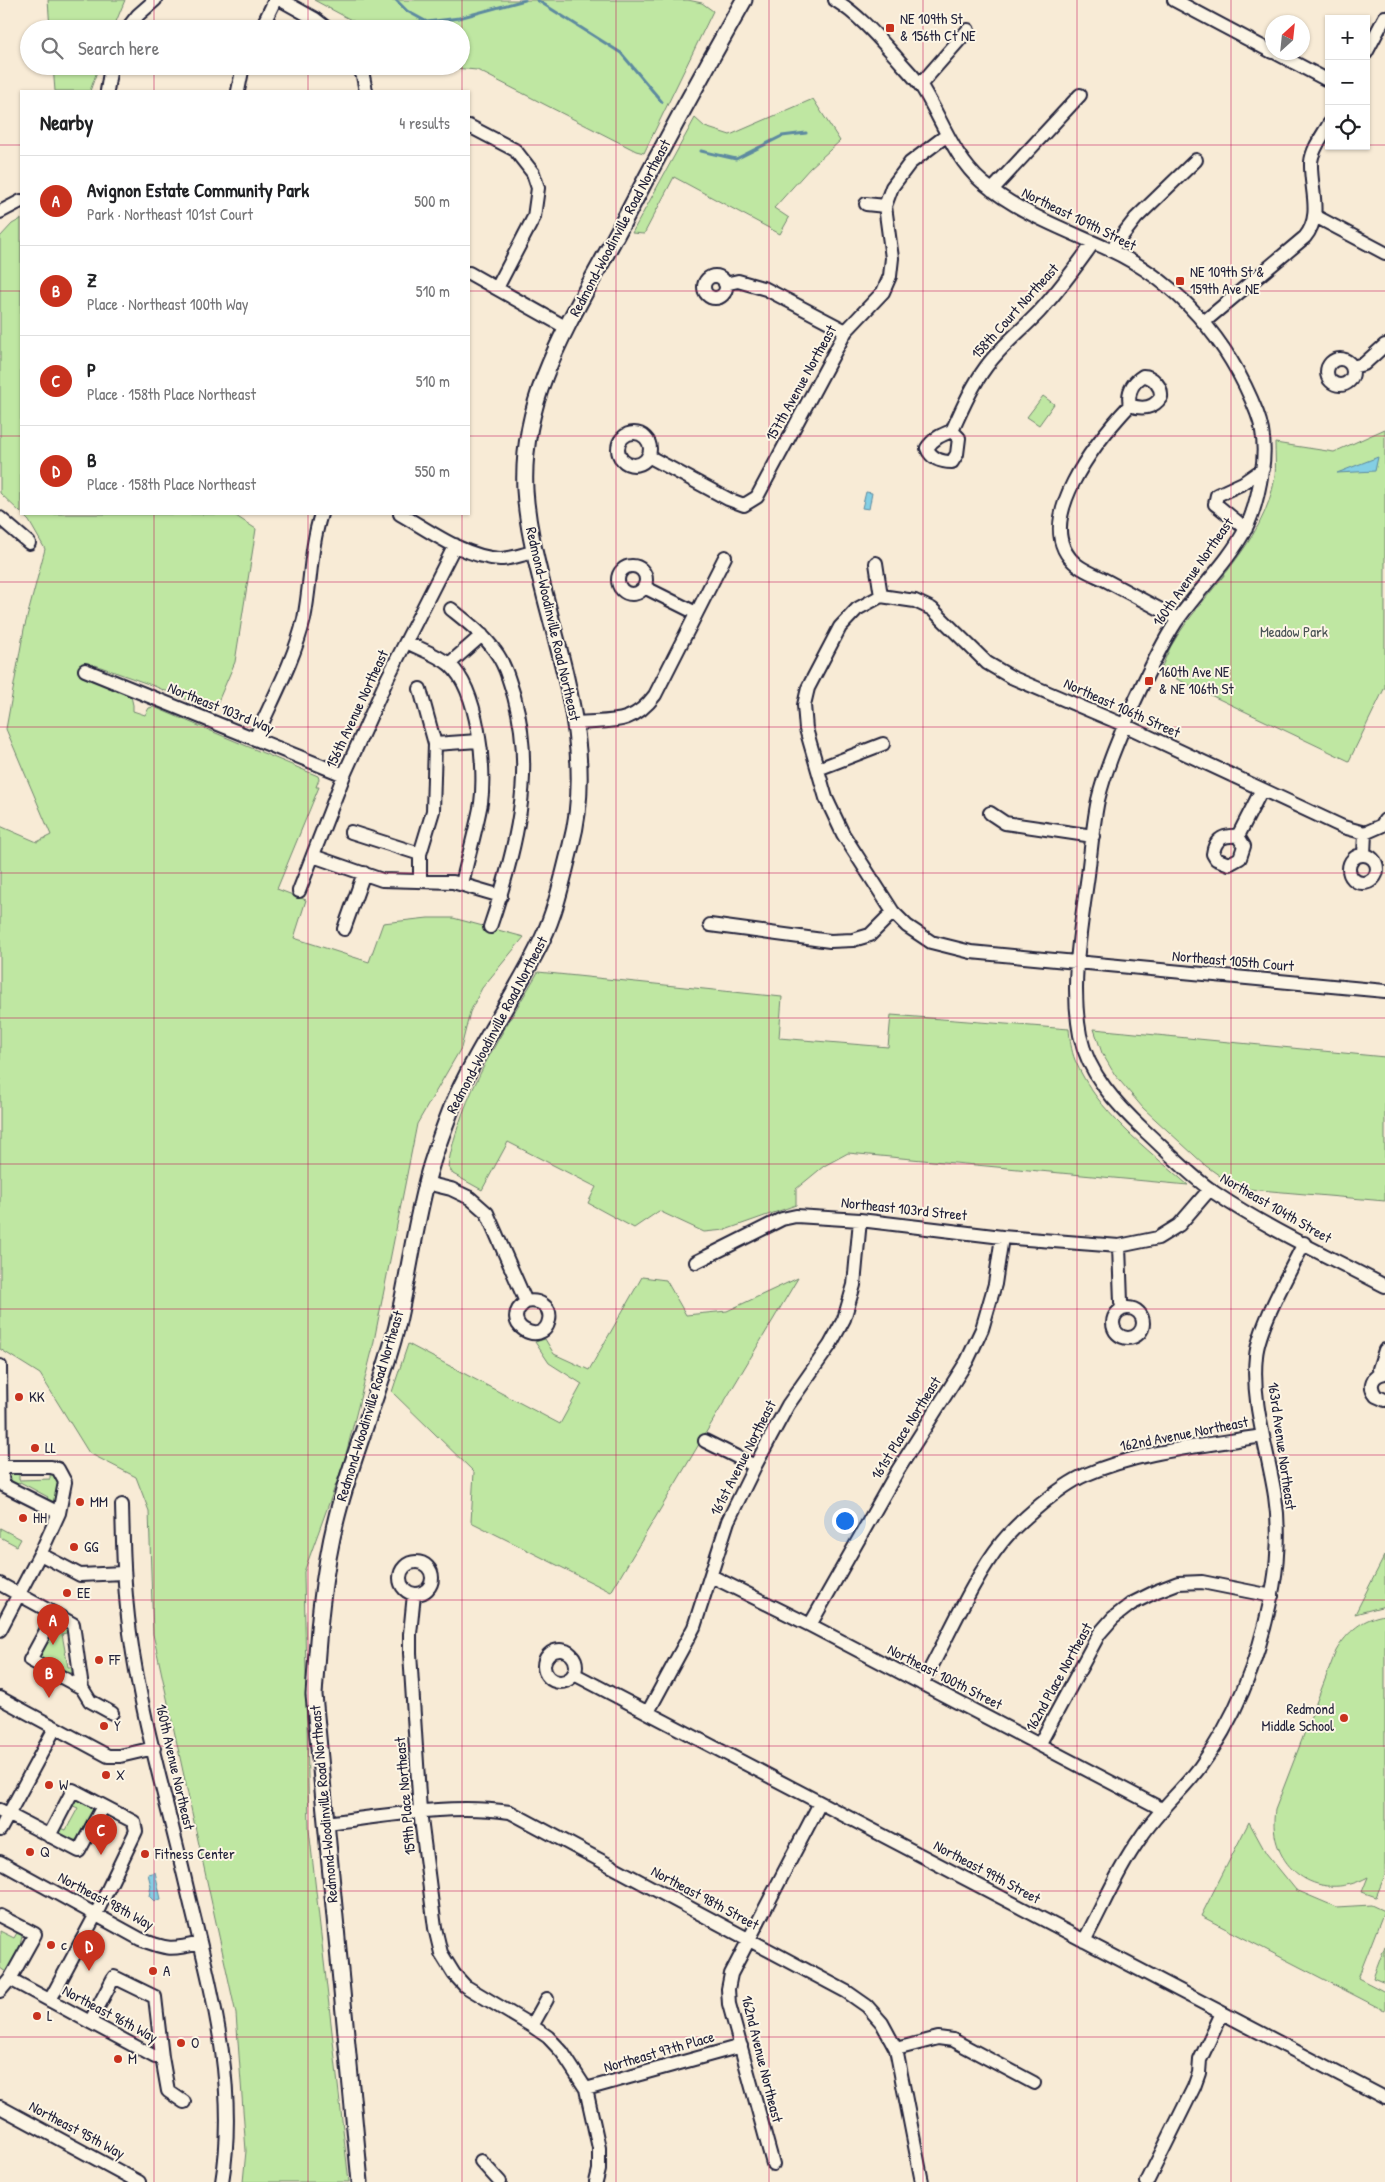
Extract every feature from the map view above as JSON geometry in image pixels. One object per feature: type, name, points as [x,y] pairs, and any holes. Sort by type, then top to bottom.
[{"type":"main road","name":"Redmond-Woodinville Road Northeast","points":[[360,2182],[314,1695],[318,1632],[325,1573],[337,1515],[397,1327],[426,1183],[435,1151],[455,1100],[468,1074],[525,975],[545,935],[573,840],[578,810],[580,779],[577,723],[534,552],[525,491],[526,447],[533,407],[547,368],[567,328],[644,182],[744,0]]},
{"type":"street","points":[[134,20],[155,0]]},
{"type":"street","points":[[265,20],[275,0]]},
{"type":"street","points":[[281,0],[316,20]]},
{"type":"street","points":[[1174,0],[1265,48]]},
{"type":"street","name":"Northeast 109th Street","points":[[839,1],[864,22],[920,85],[947,135],[976,178],[1019,209],[1111,250],[1154,276],[1205,321]]},
{"type":"street","points":[[1370,45],[1385,17]]},
{"type":"street","points":[[920,85],[968,30]]},
{"type":"street","points":[[1288,60],[1325,79]]},
{"type":"street","points":[[107,90],[110,75]]},
{"type":"street","points":[[238,90],[241,75]]},
{"type":"street","points":[[362,75],[366,90]]},
{"type":"street","points":[[992,190],[1080,95]]},
{"type":"street","points":[[470,127],[515,150],[536,179],[538,188],[534,217],[498,288]]},
{"type":"street","points":[[1205,321],[1312,229],[1315,216],[1311,161],[1325,132]]},
{"type":"street","points":[[866,204],[885,206],[892,187],[910,163],[947,135]]},
{"type":"street","points":[[1111,250],[1136,218],[1196,160]]},
{"type":"street","points":[[0,212],[20,202]]},
{"type":"street","name":"157th Avenue Northeast","points":[[648,456],[728,499],[744,505],[754,500],[760,493],[846,331],[883,292],[890,276],[892,258],[885,206]]},
{"type":"street","points":[[1315,216],[1385,253]]},
{"type":"street","name":"158th Court Northeast","points":[[952,431],[972,389],[986,368],[1007,341],[1038,313],[1064,283],[1093,243]]},
{"type":"street","points":[[470,274],[567,328]]},
{"type":"street","points":[[725,284],[738,281],[766,288],[846,331]]},
{"type":"street","name":"160th Avenue Northeast","points":[[1078,963],[1098,802],[1124,725],[1150,670],[1178,619],[1246,528],[1259,494],[1264,447],[1259,417],[1239,373],[1220,341],[1205,321]]},
{"type":"street","points":[[1352,367],[1364,364],[1385,345]]},
{"type":"street","points":[[1130,405],[1097,444],[1075,479],[1063,506],[1060,535],[1064,551],[1078,565],[1178,619]]},
{"type":"street","points":[[1246,528],[1215,504],[1215,499],[1217,495],[1243,483],[1263,469]]},
{"type":"street","points":[[255,739],[300,635],[315,533],[321,515]]},
{"type":"street","points":[[402,515],[455,545],[474,553],[501,559],[534,552]]},
{"type":"street","points":[[0,518],[29,543]]},
{"type":"street","name":"156th Avenue Northeast","points":[[299,891],[344,775],[406,642],[455,545]]},
{"type":"street","points":[[577,723],[624,719],[637,715],[645,708],[654,695],[725,557]]},
{"type":"street","points":[[876,563],[881,596]]},
{"type":"street","points":[[644,587],[696,613]]},
{"type":"street","name":"Northeast 106th Street","points":[[881,596],[914,601],[932,610],[987,663],[1011,677],[1124,725],[1343,827],[1365,833]]},
{"type":"street","name":"Northeast 105th Court","points":[[881,596],[857,609],[840,627],[808,688],[804,705],[806,729],[826,798],[843,834],[893,912],[907,926],[930,942],[971,952],[1385,991]]},
{"type":"street","points":[[451,610],[482,635],[496,651],[506,669],[520,720],[523,750],[522,803],[517,836],[501,896],[490,927]]},
{"type":"street","points":[[449,664],[482,635]]},
{"type":"street","points":[[406,642],[449,664],[458,674],[468,692],[481,762],[481,801],[462,884]]},
{"type":"street","name":"Northeast 103rd Way","points":[[85,670],[344,775]]},
{"type":"street","points":[[420,689],[435,744],[433,812],[420,854],[420,882]]},
{"type":"street","points":[[435,744],[478,741]]},
{"type":"street","points":[[818,769],[883,744]]},
{"type":"street","points":[[1238,836],[1262,790]]},
{"type":"street","points":[[990,813],[1005,823],[1093,836]]},
{"type":"street","points":[[1364,854],[1365,833],[1381,826],[1385,820]]},
{"type":"street","points":[[351,832],[420,854]]},
{"type":"street","points":[[313,856],[382,880],[453,882],[501,896]]},
{"type":"street","points":[[344,929],[364,873]]},
{"type":"street","points":[[710,925],[830,941],[853,940],[870,935],[893,912]]},
{"type":"street","name":"Northeast 104th Street","points":[[1078,963],[1077,1011],[1081,1039],[1090,1064],[1105,1088],[1128,1116],[1210,1189],[1234,1206],[1385,1286]]},
{"type":"street","points":[[426,1183],[452,1189],[470,1198],[487,1212],[526,1302]]},
{"type":"street","points":[[1123,1309],[1121,1302],[1119,1246],[1158,1238],[1179,1225],[1210,1189]]},
{"type":"street","name":"Northeast 103rd Street","points":[[696,1262],[782,1219],[796,1216],[860,1220],[1002,1236],[1119,1246]]},
{"type":"street","name":"161st Avenue Northeast","points":[[648,1712],[694,1628],[728,1521],[755,1466],[788,1405],[830,1345],[844,1319],[854,1285],[860,1220]]},
{"type":"street","name":"161st Place Northeast","points":[[810,1625],[898,1470],[967,1361],[982,1329],[994,1284],[1002,1236]]},
{"type":"street","name":"163rd Avenue Northeast","points":[[1084,1941],[1127,1858],[1162,1809],[1201,1766],[1228,1721],[1245,1686],[1265,1625],[1272,1596],[1278,1546],[1275,1496],[1262,1436],[1256,1380],[1256,1355],[1271,1312],[1304,1243]]},
{"type":"street","points":[[1385,1350],[1379,1369],[1383,1374],[1374,1380],[1372,1388],[1376,1396],[1385,1400]]},
{"type":"street","points":[[0,1366],[1,1468],[3,1485],[59,1513]]},
{"type":"street","name":"162nd Avenue Northeast","points":[[922,1684],[981,1573],[1002,1542],[1031,1513],[1054,1496],[1082,1476],[1113,1464],[1143,1456],[1262,1436]]},
{"type":"street","points":[[705,1441],[755,1466]]},
{"type":"street","points":[[0,1630],[59,1513],[65,1482],[58,1469],[51,1467],[1,1468]]},
{"type":"street","name":"160th Avenue Northeast","points":[[122,1505],[123,1573],[130,1634],[154,1748],[200,1943],[224,2059],[228,2099],[226,2154],[222,2182]]},
{"type":"street","points":[[40,1554],[80,1575],[123,1573]]},
{"type":"street","name":"Northeast 100th Street","points":[[711,1576],[810,1625],[1162,1809]]},
{"type":"street","name":"162nd Place Northeast","points":[[1039,1744],[1099,1634],[1113,1618],[1132,1604],[1157,1590],[1178,1583],[1202,1582],[1272,1596]]},
{"type":"street","points":[[0,1584],[73,1624],[82,1688],[90,1701],[112,1713]]},
{"type":"street","name":"159th Place Northeast","points":[[414,1594],[410,1653],[420,1810],[435,1928],[441,1953],[454,1974],[465,1986],[532,2026]]},
{"type":"street","points":[[55,1614],[30,1660],[82,1688]]},
{"type":"street","name":"Northeast 99th Street","points":[[574,1674],[1385,2098]]},
{"type":"street","points":[[0,1698],[108,1756],[120,1756],[154,1748]]},
{"type":"street","points":[[0,1830],[4,1812],[55,1728]]},
{"type":"street","points":[[49,1836],[72,1790],[134,1822],[136,1831],[96,1914],[50,2000]]},
{"type":"street","name":"162nd Avenue Northeast","points":[[773,2164],[729,2004],[728,1989],[731,1974],[747,1940],[820,1803]]},
{"type":"street","points":[[4,1812],[79,1851],[103,1806]]},
{"type":"street","name":"Northeast 98th Street","points":[[326,1823],[420,1810],[493,1809],[510,1812],[847,1992],[867,2006],[882,2024],[896,2050],[922,2182]]},
{"type":"street","name":"Northeast 98th Way","points":[[0,1862],[140,1939],[159,1947],[175,1949],[200,1943]]},
{"type":"street","points":[[0,1916],[35,1934],[10,1979],[0,1991]]},
{"type":"street","points":[[90,2022],[114,1977],[154,1997],[162,2057]]},
{"type":"street","name":"Northeast 96th Way","points":[[10,1979],[155,2057],[162,2057],[168,2091],[184,2102]]},
{"type":"street","points":[[547,1999],[532,2026],[548,2037],[562,2052],[586,2089],[599,2148],[599,2170],[596,2182]]},
{"type":"street","points":[[1147,2182],[1194,2087],[1199,2073],[1200,2060],[1222,2013]]},
{"type":"street","points":[[896,2050],[938,2038],[953,2040],[1034,2083]]},
{"type":"street","name":"Northeast 97th Place","points":[[586,2089],[741,2046]]},
{"type":"street","name":"Northeast 95th Way","points":[[0,2108],[139,2182]]},
{"type":"street","points":[[481,2161],[500,2182]]},
{"type":"green space","points":[[48,0],[125,0],[117,20],[49,20]]},
{"type":"green space","points":[[314,0],[688,0],[702,3],[713,11],[644,153],[636,151],[477,70],[470,69],[470,20],[351,20]]},
{"type":"green space","points":[[54,75],[96,75],[90,90],[55,90]]},
{"type":"green space","points":[[813,99],[840,141],[810,168],[774,208],[789,218],[780,234],[674,177],[644,234],[632,233],[695,118],[705,127],[730,135]]},
{"type":"green space","points":[[20,220],[20,512],[0,493],[0,237],[12,224]]},
{"type":"green space","points":[[1043,396],[1054,404],[1039,425],[1027,417]]},
{"type":"green space","name":"Meadow Park","points":[[1385,429],[1385,687],[1349,761],[1160,671],[1171,646],[1184,625],[1246,546],[1259,524],[1269,501],[1275,477],[1275,443],[1334,452]]},
{"type":"green space","points":[[23,515],[235,515],[256,529],[235,662],[214,711],[154,686],[95,665],[86,675],[131,696],[133,711],[145,715],[149,708],[154,707],[318,776],[319,779],[316,787],[319,787],[277,889],[306,900],[294,938],[369,962],[383,923],[428,918],[453,918],[524,937],[482,988],[470,1012],[461,1048],[417,1124],[372,1351],[344,1462],[304,1572],[309,1829],[349,2182],[243,2182],[246,2151],[236,2014],[153,1634],[149,1511],[136,1477],[89,1453],[40,1374],[0,1349],[0,826],[37,842],[51,835],[6,729],[24,629],[45,549],[29,521]]},
{"type":"green space","points":[[538,972],[782,997],[779,1038],[888,1047],[891,1015],[1069,1029],[1075,1060],[1084,1079],[1096,1096],[1124,1128],[1188,1185],[848,1153],[824,1166],[796,1189],[796,1205],[725,1230],[704,1232],[659,1211],[634,1228],[588,1203],[596,1187],[508,1142],[482,1190],[453,1174],[448,1166],[454,1140],[462,1114],[484,1065]]},
{"type":"green space","points":[[1094,1029],[1385,1057],[1385,1201],[1237,1188],[1206,1166],[1143,1108],[1115,1075],[1102,1053]]},
{"type":"green space","points":[[642,1277],[666,1280],[686,1315],[727,1311],[798,1278],[611,1592],[471,1522],[474,1472],[392,1392],[408,1344],[560,1424],[582,1384],[549,1363],[535,1342],[545,1339],[554,1354],[589,1370]]},
{"type":"green space","points":[[14,1472],[19,1473],[19,1480],[50,1479],[50,1473],[60,1479],[57,1502],[54,1505],[45,1503],[48,1497],[20,1482],[18,1485],[13,1484],[10,1477]]},
{"type":"green space","points":[[0,1528],[21,1539],[17,1546],[0,1537]]},
{"type":"green space","points":[[1385,1555],[1385,1606],[1355,1614]]},
{"type":"green space","points":[[1385,1615],[1385,1875],[1376,1897],[1362,1892],[1368,1877],[1349,1884],[1331,1886],[1314,1883],[1299,1875],[1287,1863],[1279,1848],[1274,1830],[1275,1810],[1336,1651],[1356,1627],[1370,1619]]},
{"type":"green space","points":[[55,1625],[66,1625],[70,1632],[62,1634],[68,1667],[75,1667],[74,1671],[69,1674],[38,1659]]},
{"type":"green space","points":[[78,1799],[94,1807],[76,1840],[70,1840],[58,1834],[57,1831],[59,1827],[66,1830],[78,1808],[71,1805]]},
{"type":"green space","points":[[1249,1822],[1266,1853],[1296,1890],[1336,1907],[1371,1905],[1384,1911],[1358,1978],[1385,1992],[1385,2011],[1201,1916]]},
{"type":"green space","points":[[0,1931],[14,1938],[18,1931],[22,1936],[20,1946],[6,1972],[0,1968]]},
{"type":"green space","points":[[1385,1946],[1385,1983],[1373,1978]]},
{"type":"water","points":[[1378,457],[1375,471],[1337,473]]},
{"type":"water","points":[[866,492],[872,493],[869,509],[862,508]]},
{"type":"water","points":[[155,1872],[161,1899],[154,1901],[149,1896],[151,1886],[148,1874]]},
{"type":"waterway","points":[[396,0],[407,11],[423,20]]},
{"type":"waterway","points":[[443,20],[459,18],[525,0]]},
{"type":"waterway","points":[[537,0],[621,53],[662,102]]},
{"type":"waterway","points":[[701,151],[736,159],[782,136],[806,133]]},
{"type":"place","name":"NE 109th St & 156th Ct NE","points":[[890,28]]},
{"type":"place","name":"NE 109th St & 159th Ave NE","points":[[1180,281]]},
{"type":"place","name":"160th Ave NE & NE 106th St","points":[[1149,681]]},
{"type":"place","name":"KK","points":[[19,1397]]},
{"type":"place","name":"LL","points":[[35,1448]]},
{"type":"place","name":"MM","points":[[80,1502]]},
{"type":"place","name":"HH","points":[[23,1518]]},
{"type":"place","name":"GG","points":[[74,1547]]},
{"type":"place","name":"EE","points":[[67,1593]]},
{"type":"place","name":"Avignon Estate Community Park","points":[[53,1645]]},
{"type":"place","name":"FF","points":[[99,1660]]},
{"type":"place","name":"Z","points":[[49,1698]]},
{"type":"place","name":"Redmond Middle School","points":[[1344,1718]]},
{"type":"place","name":"Y","points":[[104,1726]]},
{"type":"place","name":"X","points":[[106,1775]]},
{"type":"place","name":"W","points":[[49,1785]]},
{"type":"place","name":"Q","points":[[30,1852]]},
{"type":"place","name":"Fitness Center","points":[[145,1854]]},
{"type":"place","name":"P","points":[[101,1855]]},
{"type":"place","name":"c","points":[[51,1945]]},
{"type":"place","name":"B","points":[[89,1971]]},
{"type":"place","name":"A","points":[[153,1971]]},
{"type":"place","name":"L","points":[[37,2016]]},
{"type":"place","name":"O","points":[[181,2043]]},
{"type":"place","name":"M","points":[[118,2059]]}]
